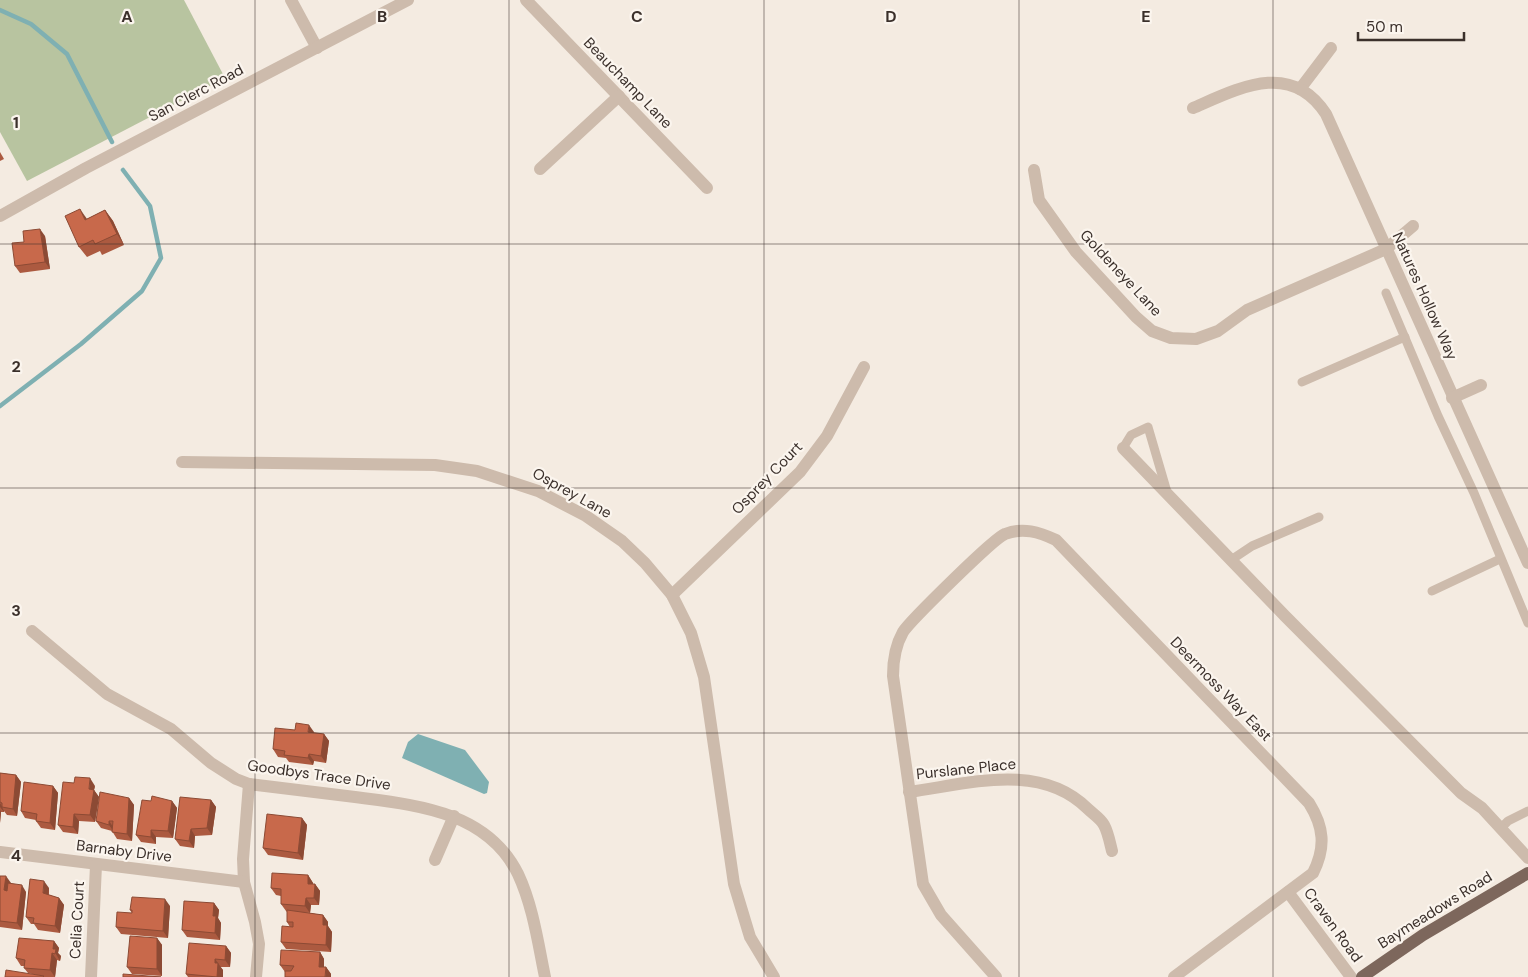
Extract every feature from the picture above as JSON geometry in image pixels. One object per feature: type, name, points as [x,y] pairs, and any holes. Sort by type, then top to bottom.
[{"type":"main road","name":"Baymeadows Road","points":[[1362,977],[1423,934],[1528,873]]},
{"type":"street","points":[[291,0],[317,48]]},
{"type":"street","name":"San Clerc Road","points":[[0,216],[86,168],[408,0]]},
{"type":"street","name":"Beauchamp Lane","points":[[526,0],[707,188]]},
{"type":"street","points":[[1300,89],[1331,48]]},
{"type":"street","name":"Natures Hollow Way","points":[[1193,108],[1246,86],[1258,83],[1278,83],[1300,89],[1319,104],[1326,114],[1452,398],[1527,559]]},
{"type":"street","points":[[540,169],[619,96]]},
{"type":"street","name":"Goldeneye Lane","points":[[1034,170],[1039,200],[1076,252],[1136,317],[1152,331],[1171,338],[1196,339],[1218,330],[1247,310],[1386,248],[1413,226]]},
{"type":"street","name":"Osprey Court","points":[[672,595],[800,472],[827,436],[864,367]]},
{"type":"street","points":[[1452,398],[1482,385]]},
{"type":"street","points":[[1123,448],[1461,793],[1482,808],[1528,858]]},
{"type":"street","name":"Osprey Lane","points":[[182,462],[435,465],[486,473],[538,491],[586,516],[622,541],[645,563],[672,595],[691,633],[704,677],[734,884],[750,937],[774,977]]},
{"type":"street","name":"Deermoss Way East","points":[[909,792],[893,676],[895,651],[903,632],[920,612],[997,538],[1020,530],[1031,530],[1056,540],[1309,803],[1321,825],[1321,853],[1313,872],[1174,977]]},
{"type":"street","name":"Goodbys Trace Drive","points":[[32,631],[107,694],[171,729],[211,764],[236,779],[249,784],[420,806],[454,816],[478,829],[503,852],[518,874],[528,900],[545,977]]},
{"type":"street","name":"Purslane Place","points":[[909,792],[1003,779],[1037,781],[1062,789],[1079,800],[1104,825],[1112,851]]},
{"type":"street","points":[[249,784],[243,859],[244,882],[259,944],[256,977]]},
{"type":"street","points":[[909,792],[923,884],[942,915],[996,977]]},
{"type":"street","points":[[435,860],[454,816]]},
{"type":"street","name":"Barnaby Drive","points":[[0,852],[244,882]]},
{"type":"street","name":"Celia Court","points":[[91,977],[96,864]]},
{"type":"street","name":"Craven Road","points":[[1288,892],[1351,977]]},
{"type":"lane","points":[[1386,293],[1438,416],[1474,493],[1528,623]]},
{"type":"lane","points":[[1302,382],[1405,336]]},
{"type":"lane","points":[[1123,448],[1131,434],[1148,427],[1168,494]]},
{"type":"lane","points":[[1231,560],[1252,546],[1319,517]]},
{"type":"lane","points":[[1432,590],[1500,559]]},
{"type":"lane","points":[[1501,828],[1508,821],[1528,811]]},
{"type":"green space","points":[[0,0],[184,0],[225,78],[27,181],[0,132]]},
{"type":"water","points":[[418,734],[465,750],[489,782],[487,793],[484,794],[402,758],[408,742]]},
{"type":"building","points":[[80,209],[85,220],[105,210],[117,234],[95,244],[93,240],[79,247],[65,216]]},
{"type":"building","points":[[40,229],[45,262],[15,266],[12,243],[24,242],[23,231]]},
{"type":"building","points":[[296,723],[309,725],[308,732],[324,734],[321,756],[309,754],[308,758],[284,755],[285,751],[273,749],[275,728],[295,730]]},
{"type":"building","points":[[0,773],[16,775],[13,809],[2,807],[0,802]]},
{"type":"building","points":[[75,777],[90,778],[89,789],[94,790],[90,815],[74,814],[73,827],[58,825],[63,782],[74,783]]},
{"type":"building","points":[[24,782],[53,786],[50,823],[36,821],[37,814],[21,811]]},
{"type":"building","points":[[100,792],[129,798],[127,834],[112,832],[113,821],[109,821],[109,825],[96,821]]},
{"type":"building","points":[[152,796],[172,801],[168,831],[151,830],[151,837],[136,835],[142,800],[151,801]]},
{"type":"building","points":[[180,797],[211,800],[207,828],[191,829],[189,841],[175,839]]},
{"type":"building","points":[[267,814],[302,818],[298,853],[263,848]]},
{"type":"building","points":[[272,873],[308,875],[308,884],[315,884],[314,898],[306,898],[305,906],[281,904],[281,889],[271,888]]},
{"type":"building","points":[[0,876],[6,876],[4,890],[7,891],[8,883],[22,885],[17,923],[0,921]]},
{"type":"building","points":[[30,879],[44,881],[43,893],[59,898],[55,926],[33,923],[34,918],[26,917]]},
{"type":"building","points":[[132,897],[165,899],[163,931],[116,927],[117,912],[132,913],[132,910],[130,910]]},
{"type":"building","points":[[184,901],[214,903],[213,916],[216,916],[215,933],[182,930]]},
{"type":"building","points":[[287,910],[323,915],[323,925],[327,925],[326,945],[281,942],[282,926],[293,927],[293,922],[287,922]]},
{"type":"building","points":[[130,936],[157,938],[157,969],[127,967]]},
{"type":"building","points":[[19,938],[54,941],[53,949],[56,949],[55,954],[52,953],[50,970],[24,968],[25,960],[16,958]]},
{"type":"building","points":[[189,943],[226,946],[225,960],[215,959],[215,963],[218,963],[217,977],[186,974]]},
{"type":"building","points":[[281,950],[320,952],[319,967],[326,967],[325,977],[285,977],[285,971],[291,971],[294,966],[280,965]]},
{"type":"building","points":[[6,970],[44,976],[5,977]]},
{"type":"building","points":[[123,974],[161,977],[123,977]]},
{"type":"waterway","points":[[0,10],[31,24],[67,54],[112,142]]},
{"type":"waterway","points":[[0,406],[81,344],[142,291],[161,258],[150,206],[123,170]]}]
